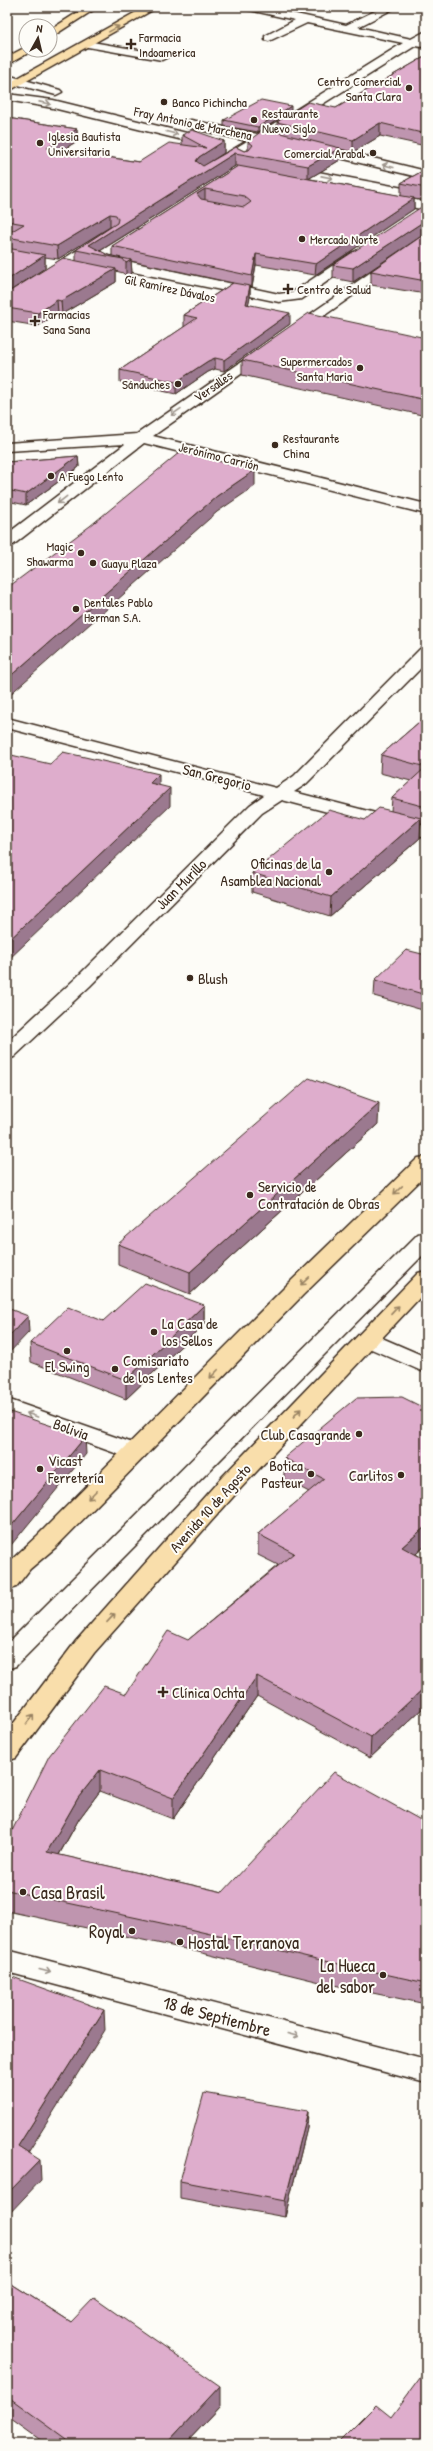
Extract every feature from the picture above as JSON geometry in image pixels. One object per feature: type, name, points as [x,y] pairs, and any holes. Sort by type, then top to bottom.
[{"type":"main road","points":[[58,30],[94,7]]},
{"type":"main road","points":[[7,89],[153,7]]},
{"type":"main road","points":[[7,62],[18,55]]},
{"type":"main road","points":[[7,1581],[21,1563],[47,1541],[296,1290],[426,1163]]},
{"type":"main road","name":"Avenida 10 de Agosto","points":[[7,1751],[85,1646],[232,1482],[426,1278]]},
{"type":"street","points":[[249,7],[426,45]]},
{"type":"street","points":[[348,28],[392,7]]},
{"type":"street","points":[[269,38],[306,19]]},
{"type":"street","points":[[202,174],[426,34]]},
{"type":"street","points":[[86,44],[162,56]]},
{"type":"street","points":[[385,60],[399,62]]},
{"type":"street","points":[[7,78],[84,99]]},
{"type":"street","name":"Fray Antonio de Marchena","points":[[7,97],[53,104],[199,139],[236,152],[247,160]]},
{"type":"street","name":"Fray Antonio de Marchena","points":[[176,121],[246,137],[283,141]]},
{"type":"street","points":[[282,124],[302,128]]},
{"type":"street","points":[[298,144],[426,175]]},
{"type":"street","points":[[423,211],[274,172],[426,196]]},
{"type":"street","points":[[147,226],[98,258],[117,265],[279,298],[297,296],[370,248]]},
{"type":"street","points":[[7,301],[111,232]]},
{"type":"street","name":"Versalles","points":[[7,542],[142,438],[309,318],[424,242]]},
{"type":"street","points":[[40,261],[76,268]]},
{"type":"street","name":"Gil Ramírez Dávalos","points":[[99,273],[279,312]]},
{"type":"street","points":[[294,315],[331,323]]},
{"type":"street","name":"Jerónimo Carrión","points":[[7,447],[142,438],[426,509]]},
{"type":"street","name":"Juan Murillo","points":[[7,1053],[83,982],[256,809],[300,780],[426,653]]},
{"type":"street","name":"San Gregorio","points":[[7,723],[426,832]]},
{"type":"street","points":[[7,1660],[426,1239]]},
{"type":"street","points":[[368,1339],[426,1366]]},
{"type":"street","name":"Bolivia","points":[[7,1406],[135,1452]]},
{"type":"street","name":"18 de Septiembre","points":[[7,1961],[426,2071]]},
{"type":"building","points":[[426,56],[426,134],[380,123],[353,140],[277,122],[308,102],[336,108]]},
{"type":"building","points":[[261,100],[291,106],[258,127],[224,120]]},
{"type":"building","points":[[7,118],[77,129],[47,148],[139,162],[169,143],[206,148],[182,135],[192,130],[224,141],[199,157],[196,161],[203,166],[236,147],[244,151],[249,150],[253,145],[248,141],[262,131],[276,132],[340,148],[308,166],[235,153],[89,245],[108,255],[131,260],[126,263],[123,259],[76,250],[117,223],[118,219],[116,215],[110,214],[57,246],[7,237],[7,234],[24,224],[7,221]]},
{"type":"building","name":"Mercado Norte","points":[[238,166],[414,198],[316,264],[256,254],[252,276],[112,246]],"holes":[[[205,189],[244,196],[251,202],[244,207],[201,199],[197,194]]]},
{"type":"building","points":[[426,169],[426,188],[401,183]]},
{"type":"building","points":[[426,204],[426,220],[353,268],[333,265]]},
{"type":"building","points":[[426,233],[426,281],[371,271]]},
{"type":"building","points":[[7,248],[45,255],[7,280]]},
{"type":"building","points":[[63,258],[116,269],[61,301],[57,300],[38,313],[7,308],[7,293]]},
{"type":"building","points":[[233,283],[250,286],[246,304],[290,313],[224,360],[215,358],[208,361],[176,382],[120,370],[197,318],[184,315]]},
{"type":"building","points":[[309,313],[426,338],[426,400],[242,360]]},
{"type":"building","points":[[180,452],[255,470],[217,496],[7,679],[7,588],[90,526]]},
{"type":"building","points":[[78,456],[26,494],[7,490],[7,462]]},
{"type":"building","points":[[426,716],[426,767],[381,755]]},
{"type":"building","points":[[63,752],[159,774],[150,783],[170,788],[7,942],[7,754],[50,764]]},
{"type":"building","points":[[426,767],[426,807],[392,798]]},
{"type":"building","points":[[379,808],[421,818],[331,897],[252,873],[329,810],[365,820]]},
{"type":"building","points":[[406,950],[426,955],[426,995],[375,980]]},
{"type":"building","name":"Servicio de Contratación de Obras","points":[[309,1078],[379,1103],[190,1272],[118,1244]]},
{"type":"building","points":[[145,1283],[204,1305],[126,1380],[30,1343],[68,1307],[103,1321]]},
{"type":"building","points":[[7,1308],[28,1316],[7,1338]]},
{"type":"building","points":[[402,1397],[426,1409],[426,1526],[402,1547],[426,1560],[426,1686],[371,1737],[257,1676],[173,1798],[100,1770],[78,1798],[47,1852],[223,1892],[334,1772],[426,1823],[426,1983],[189,1929],[7,1890],[7,1841],[49,1756],[104,1686],[126,1694],[168,1631],[188,1640],[294,1553],[258,1534],[324,1479],[284,1458],[356,1398]]},
{"type":"building","points":[[7,1411],[85,1437],[7,1531]]},
{"type":"building","points":[[7,1975],[104,2010],[18,2146],[40,2160],[7,2194]]},
{"type":"building","points":[[204,2093],[308,2111],[285,2201],[180,2181]]},
{"type":"building","points":[[7,2281],[71,2322],[94,2298],[220,2386],[166,2444],[73,2444],[7,2396]]},
{"type":"building","points":[[426,2370],[426,2444],[337,2444],[376,2405],[391,2417]]},
{"type":"place","name":"Farmacia Indoamerica","points":[[131,44]]},
{"type":"place","name":"Centro Comercial Santa Clara","points":[[409,88]]},
{"type":"place","name":"Banco Pichincha","points":[[164,102]]},
{"type":"place","name":"Restaurante Nuevo Siglo","points":[[254,120]]},
{"type":"place","name":"Iglesia Bautista Universitaria","points":[[40,143]]},
{"type":"place","name":"Comercial Arabal","points":[[373,153]]},
{"type":"place","name":"Mercado Norte","points":[[302,239]]},
{"type":"place","name":"Centro de Salud","points":[[288,289]]},
{"type":"place","name":"Farmacias Sana Sana","points":[[35,321]]},
{"type":"place","name":"Supermercados Santa Maria","points":[[360,368]]},
{"type":"place","name":"Sánduches","points":[[178,384]]},
{"type":"place","name":"Restaurante China","points":[[275,445]]},
{"type":"place","name":"A Fuego Lento","points":[[51,476]]},
{"type":"place","name":"Magic Shawarma","points":[[81,553]]},
{"type":"place","name":"Guayu Plaza","points":[[93,563]]},
{"type":"place","name":"Dentales Pablo Herman S.A.","points":[[76,609]]},
{"type":"place","name":"Oficinas de la Asamblea Nacional","points":[[329,872]]},
{"type":"place","name":"Blush","points":[[190,978]]},
{"type":"place","name":"Servicio de Contratación de Obras","points":[[250,1195]]},
{"type":"place","name":"La Casa de los Sellos","points":[[154,1332]]},
{"type":"place","name":"El Swing","points":[[67,1351]]},
{"type":"place","name":"Comisariato de los Lentes","points":[[115,1369]]},
{"type":"place","name":"Club Casagrande","points":[[359,1434]]},
{"type":"place","name":"Vicast Ferretería","points":[[40,1469]]},
{"type":"place","name":"Botica Pasteur","points":[[311,1474]]},
{"type":"place","name":"Carlitos","points":[[401,1475]]},
{"type":"place","name":"Clínica Ochta","points":[[163,1692]]},
{"type":"place","name":"Casa Brasil","points":[[23,1892]]},
{"type":"place","name":"Royal","points":[[132,1931]]},
{"type":"place","name":"Hostal Terranova","points":[[180,1942]]},
{"type":"place","name":"La Hueca del sabor","points":[[383,1975]]}]
